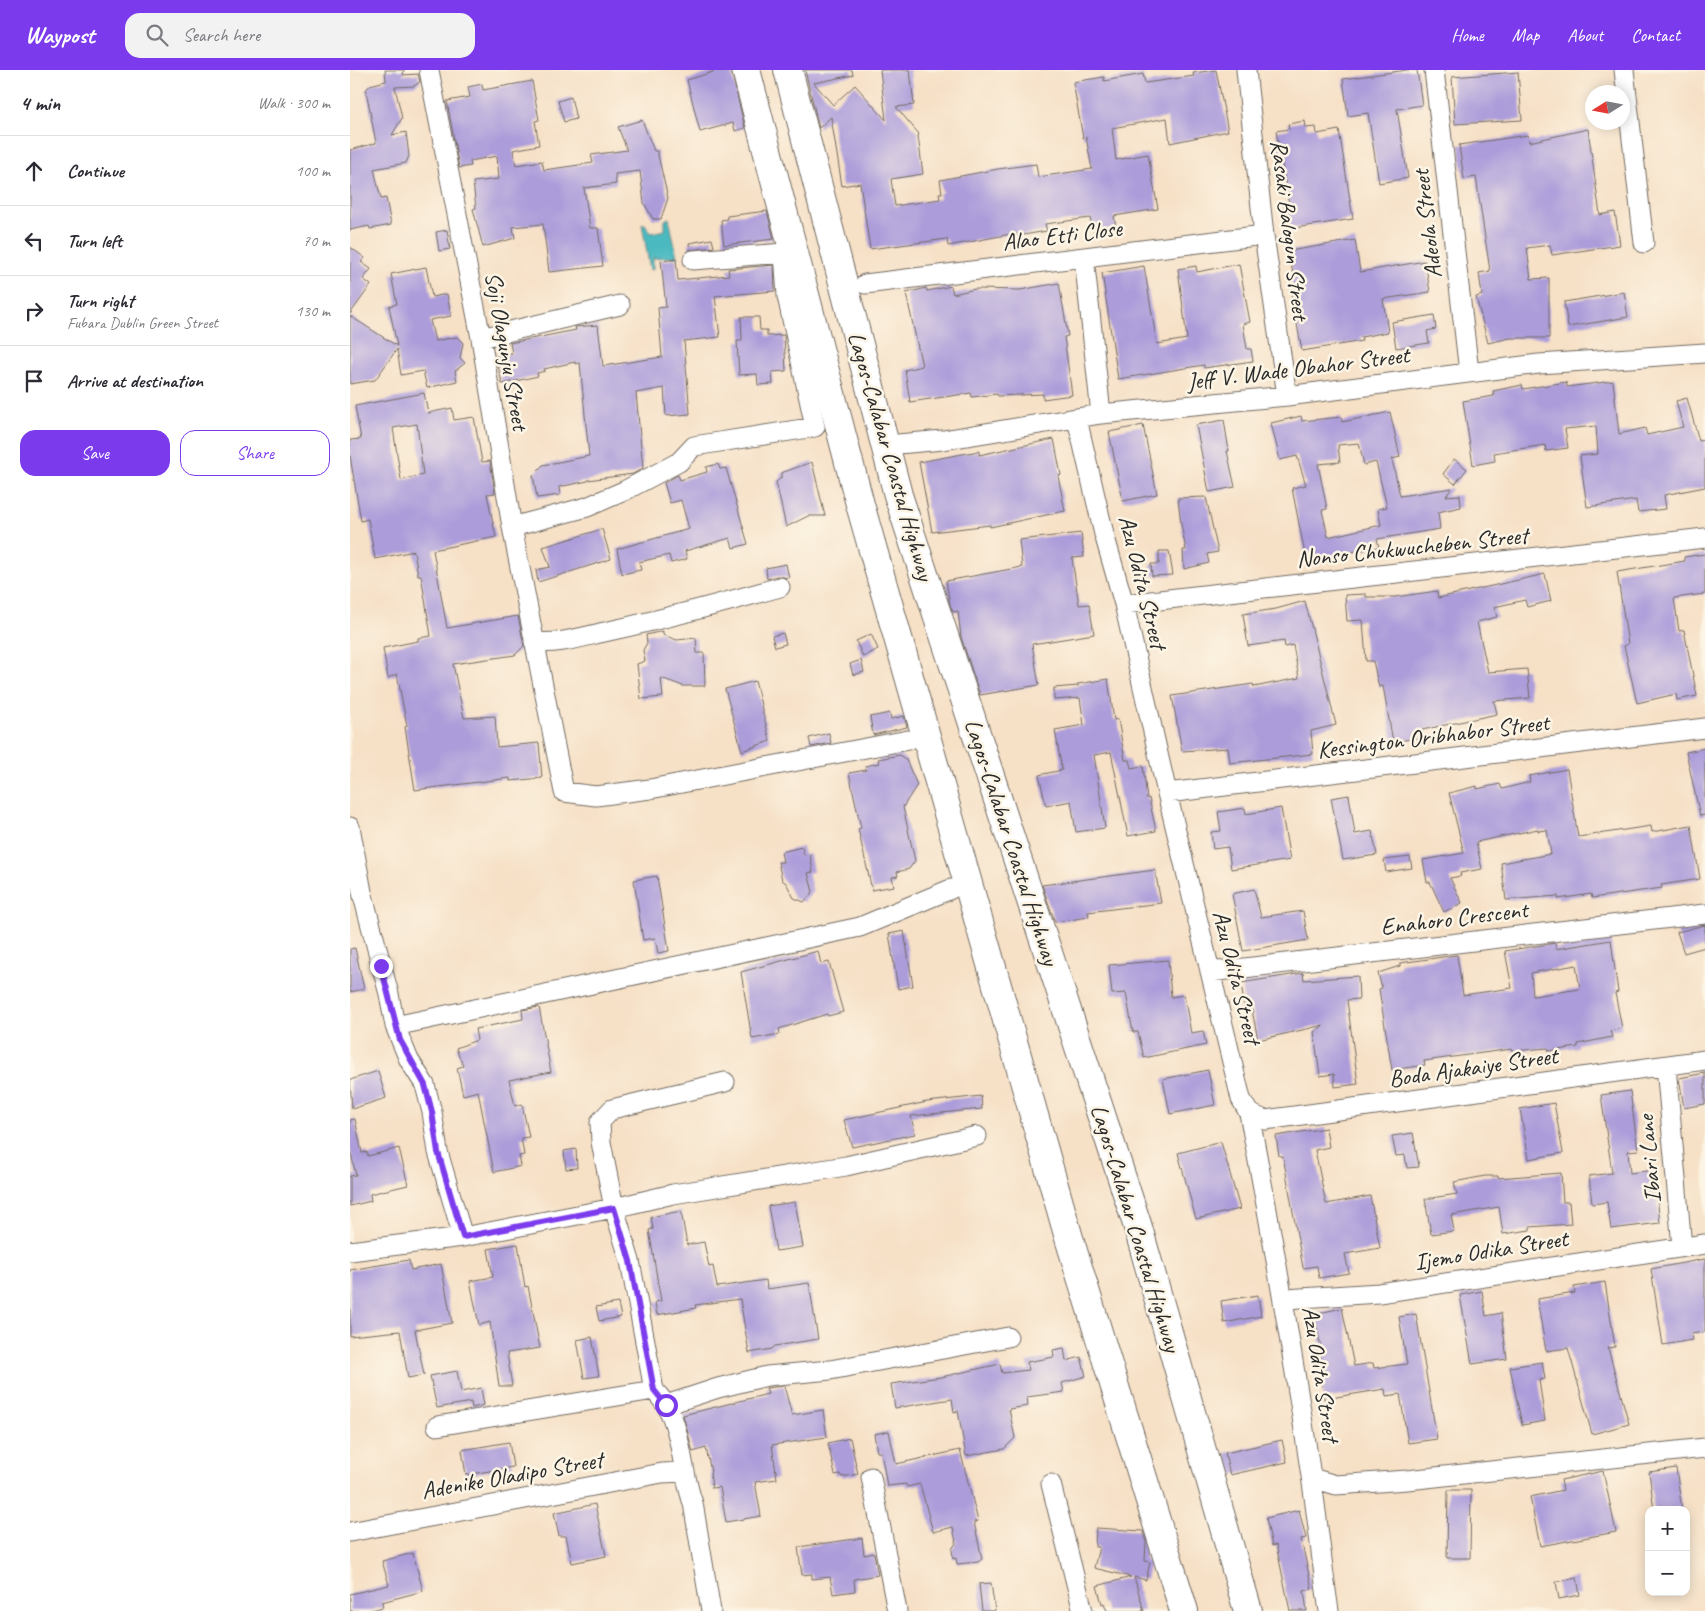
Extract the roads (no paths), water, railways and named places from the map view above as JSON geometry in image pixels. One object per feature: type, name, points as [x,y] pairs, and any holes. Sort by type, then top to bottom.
[{"type":"highway","name":"Lagos-Calabar Coastal Highway","points":[[746,70],[824,374],[869,537],[1070,1238],[1184,1611]]},
{"type":"highway","name":"Lagos-Calabar Coastal Highway","points":[[788,70],[898,495],[1137,1224],[1248,1611]]},
{"type":"street","name":"Soji Olagunju Street","points":[[430,70],[481,338],[512,527],[564,792],[596,796],[650,788],[908,740]]},
{"type":"street","name":"Rasaki Balogun Street","points":[[1246,70],[1264,235],[1286,396]]},
{"type":"street","name":"Adeola Street","points":[[1434,70],[1469,372]]},
{"type":"street","points":[[1624,70],[1644,242]]},
{"type":"street","name":"Alao Etti Close","points":[[865,284],[1264,235]]},
{"type":"street","points":[[512,527],[588,507],[624,491],[679,462],[694,446],[815,427],[787,296],[784,253],[693,260]]},
{"type":"street","points":[[1084,257],[1101,414]]},
{"type":"street","points":[[481,338],[620,305]]},
{"type":"street","name":"Jeff V. Wade Obahor Street","points":[[898,444],[943,440],[1101,414],[1286,396],[1539,364],[1705,353]]},
{"type":"street","name":"Azu Odita Street","points":[[1078,419],[1104,534],[1124,604],[1167,793],[1241,1099],[1249,1113],[1285,1299],[1312,1478],[1319,1550],[1329,1611]]},
{"type":"street","name":"Nonso Chukwucheben Street","points":[[1124,604],[1705,538]]},
{"type":"street","points":[[534,642],[554,642],[700,610],[780,587]]},
{"type":"street","name":"Kessington Oribhabor Street","points":[[1167,793],[1705,728]]},
{"type":"street","points":[[350,827],[362,892],[389,994],[395,1026],[406,1053],[425,1085],[432,1112],[438,1152],[463,1237]]},
{"type":"street","points":[[395,1026],[860,927],[950,889]]},
{"type":"street","name":"Enahoro Crescent","points":[[1210,972],[1705,914]]},
{"type":"street","name":"Boda Ajakaiye Street","points":[[1249,1113],[1265,1120],[1705,1060]]},
{"type":"street","name":"Ibari Lane","points":[[1666,1066],[1682,1247]]},
{"type":"street","points":[[711,1611],[693,1503],[679,1445],[666,1405],[654,1390],[630,1261],[614,1208],[601,1142],[600,1122],[612,1109],[725,1082]]},
{"type":"street","points":[[350,1251],[463,1237],[614,1208],[673,1194],[846,1166],[977,1136]]},
{"type":"street","name":"Ijemo Odika Street","points":[[1285,1299],[1379,1293],[1705,1244]]},
{"type":"street","points":[[666,1405],[718,1388],[767,1376],[830,1370],[1008,1337]]},
{"type":"street","points":[[437,1426],[654,1390]]},
{"type":"street","points":[[1312,1478],[1336,1485],[1705,1448]]},
{"type":"street","name":"Adenike Oladipo Street","points":[[350,1532],[652,1475],[684,1472]]},
{"type":"street","points":[[871,1477],[897,1611]]},
{"type":"street","points":[[1051,1484],[1084,1611]]},
{"type":"water","points":[[669,218],[677,257],[653,258],[653,269],[650,270],[642,224],[645,224],[651,233],[665,230],[665,220]]}]
